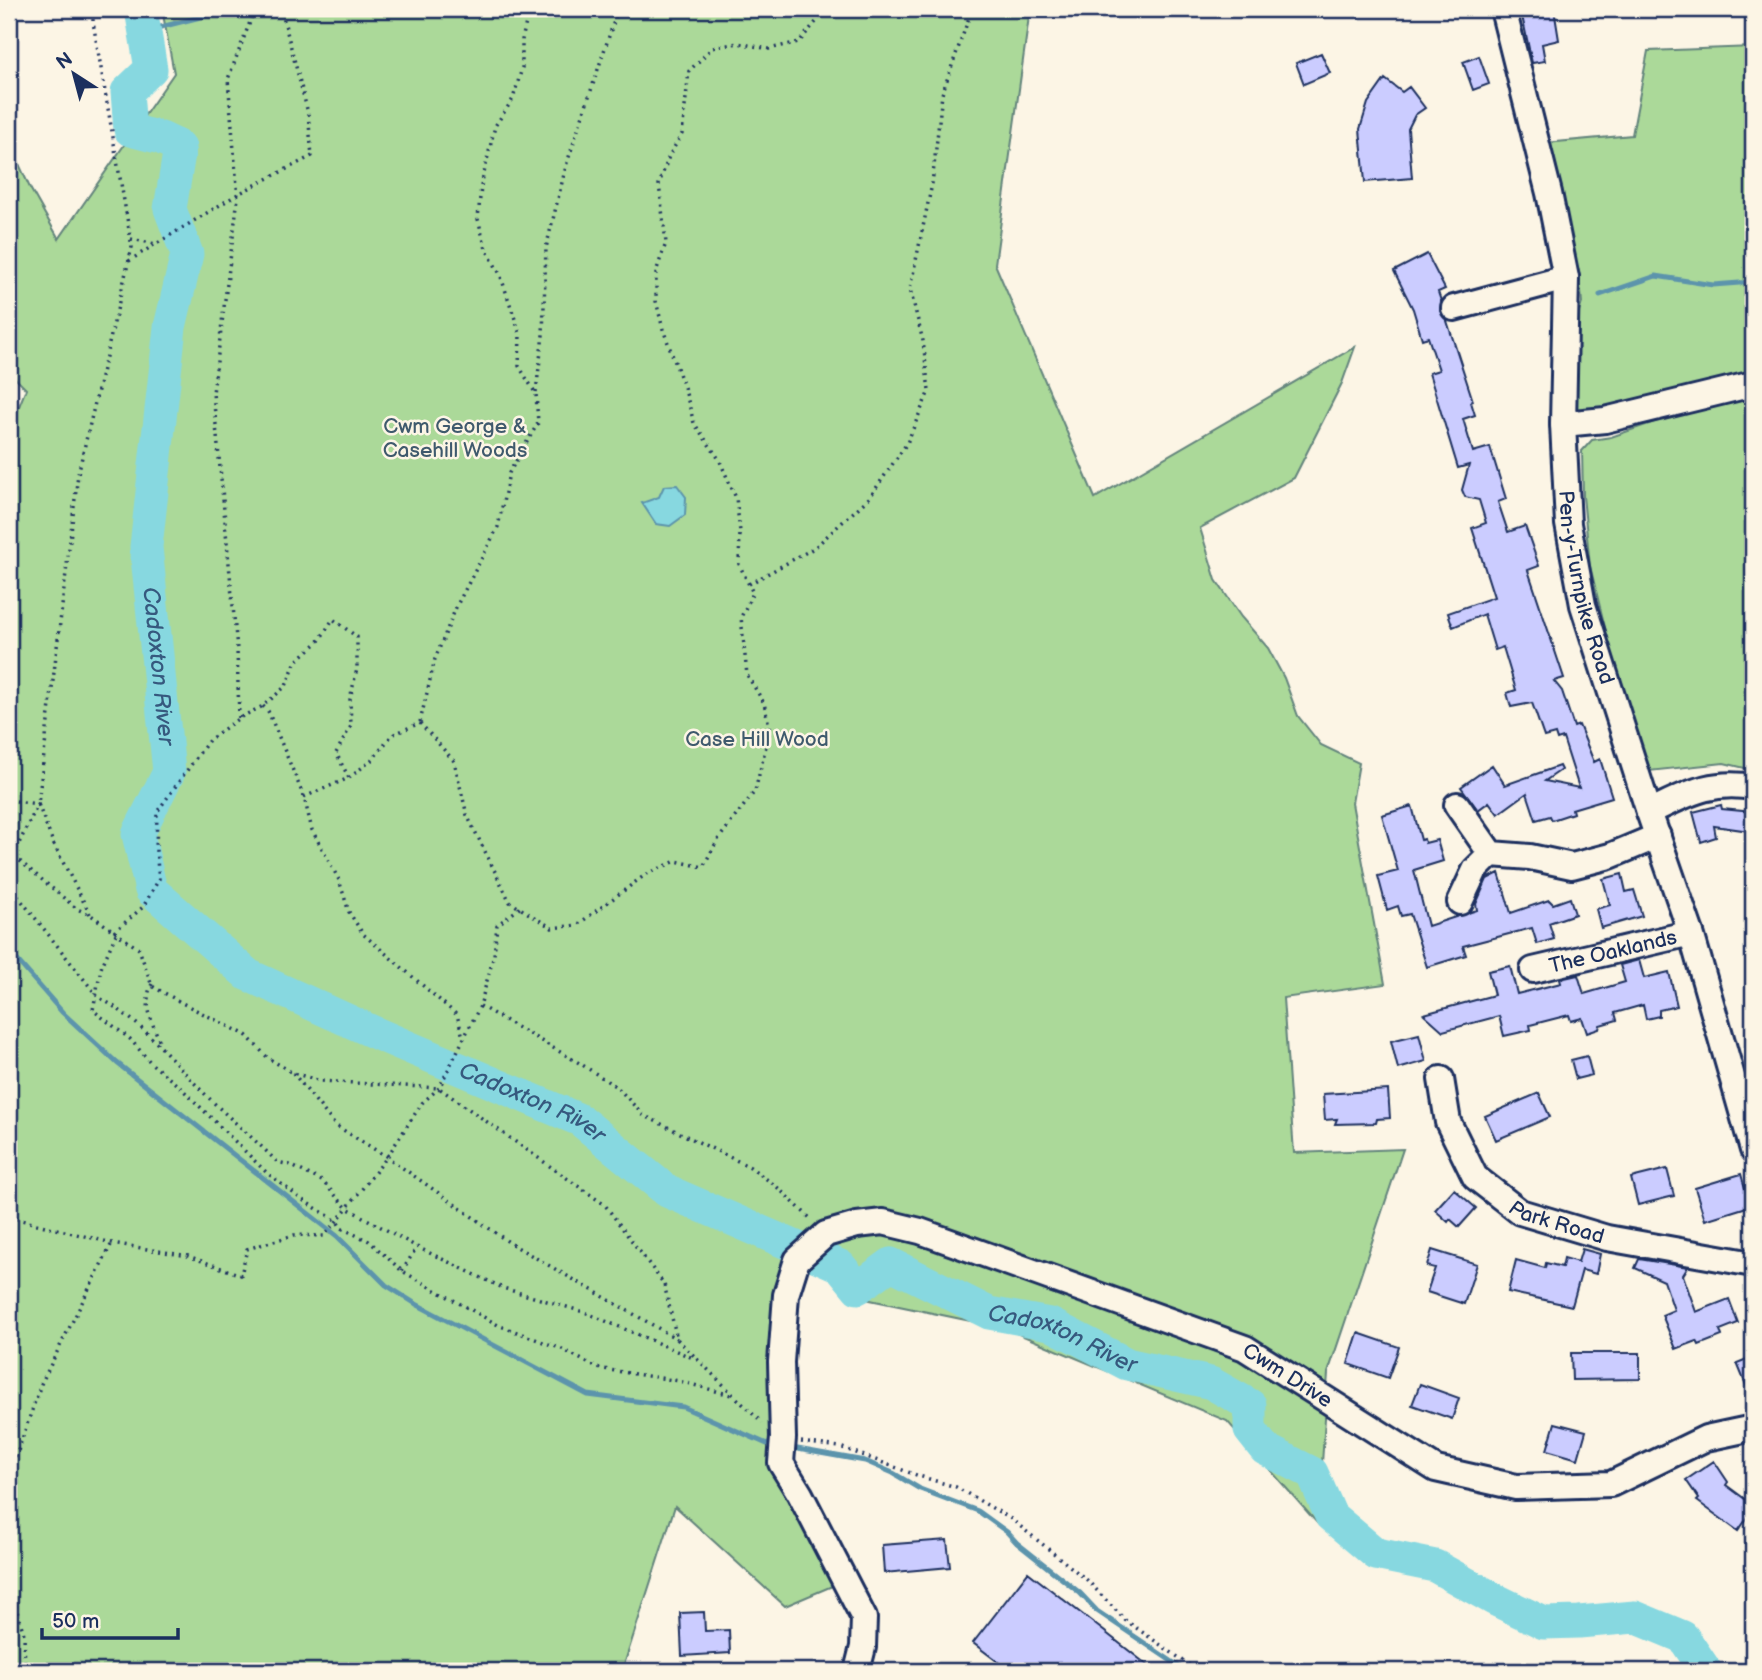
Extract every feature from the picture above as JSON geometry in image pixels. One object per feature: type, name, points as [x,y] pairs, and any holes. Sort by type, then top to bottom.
[{"type":"street","name":"Pen-y-Turnpike Road","points":[[1503,9],[1549,193],[1566,278],[1563,424],[1568,524],[1583,605],[1691,933],[1753,1150]]},
{"type":"street","points":[[1454,308],[1566,278]]},
{"type":"street","points":[[1563,424],[1605,420],[1753,384]]},
{"type":"street","points":[[1649,812],[1707,787],[1730,783],[1753,787]]},
{"type":"street","points":[[1457,805],[1491,854]]},
{"type":"street","points":[[1460,902],[1475,870],[1491,854],[1530,857],[1572,866],[1610,856],[1658,836]]},
{"type":"street","name":"The Oaklands","points":[[1533,970],[1691,933]]},
{"type":"street","name":"Park Road","points":[[1441,1079],[1448,1122],[1475,1177],[1520,1212],[1607,1238],[1753,1264]]},
{"type":"street","name":"Cwm Drive","points":[[821,1238],[857,1225],[883,1222],[920,1231],[1245,1348],[1436,1469],[1516,1487],[1611,1484],[1706,1438],[1753,1428]]},
{"type":"street","points":[[821,1238],[797,1261],[786,1295],[781,1362],[781,1463],[800,1494],[864,1618],[863,1647],[857,1671]]},
{"type":"path","points":[[9,864],[10,854],[38,804],[78,474],[132,247],[93,22],[93,9]]},
{"type":"path","points":[[239,718],[237,649],[213,394],[238,194],[228,79],[255,9]]},
{"type":"path","points":[[129,261],[238,194],[312,156],[308,113],[281,9]]},
{"type":"path","points":[[529,9],[522,40],[522,68],[513,99],[495,126],[481,186],[478,219],[486,249],[500,274],[520,334],[519,366],[536,394]]},
{"type":"path","points":[[420,723],[435,659],[457,605],[498,527],[509,473],[538,424],[536,394],[543,335],[546,248],[566,166],[618,9]]},
{"type":"path","points":[[420,723],[454,761],[467,815],[510,902],[552,928],[577,925],[645,875],[676,861],[703,867],[717,841],[755,791],[770,730],[764,704],[747,675],[741,617],[753,593],[739,564],[740,532],[736,498],[719,459],[694,423],[656,301],[656,272],[666,243],[659,184],[669,156],[682,134],[689,71],[712,48],[738,43],[769,49],[799,42],[827,9]]},
{"type":"path","points":[[750,584],[814,548],[870,497],[907,443],[929,391],[923,341],[910,289],[932,184],[942,94],[972,9]]},
{"type":"path","points":[[131,239],[156,244]]},
{"type":"path","points":[[349,778],[335,753],[351,726],[350,699],[357,669],[357,637],[333,619],[318,641],[296,661],[286,686],[263,706],[239,718],[209,740],[156,812],[159,879],[144,907],[115,933],[101,968],[93,1010],[130,1038],[152,1065],[181,1088],[250,1158],[341,1228],[369,1241],[402,1271],[498,1325],[562,1349],[597,1368],[679,1381],[733,1396]]},
{"type":"path","points":[[263,706],[268,711],[304,797],[312,830],[339,880],[349,912],[363,934],[457,1015],[464,1039]]},
{"type":"path","points":[[304,797],[349,778],[373,759],[392,735],[420,723]]},
{"type":"path","points":[[9,800],[38,804]]},
{"type":"path","points":[[38,804],[52,843],[91,915]]},
{"type":"path","points":[[10,854],[77,909],[91,915],[139,949],[152,984],[182,1003],[246,1035],[268,1058],[293,1073],[321,1081],[439,1088],[605,1205],[664,1284],[677,1339]]},
{"type":"path","points":[[9,885],[96,994],[119,1008],[161,1046],[201,1090],[277,1162],[290,1165],[322,1181],[347,1208],[418,1247],[503,1288],[587,1313],[697,1360]]},
{"type":"path","points":[[9,1217],[112,1243],[188,1256],[241,1275],[247,1249],[294,1236],[325,1236],[387,1157],[422,1103],[439,1088],[480,1006],[494,954],[497,925],[521,908]]},
{"type":"path","points":[[152,984],[148,1004],[161,1046]]},
{"type":"path","points":[[480,1006],[547,1042],[618,1088],[643,1115],[750,1167],[776,1186],[821,1238]]},
{"type":"path","points":[[293,1073],[335,1125],[387,1157],[510,1243],[677,1339],[771,1434],[794,1441],[840,1447],[956,1487],[1011,1519],[1087,1580],[1125,1620],[1198,1671]]},
{"type":"path","points":[[9,1477],[41,1384],[112,1243]]},
{"type":"path","points":[[402,1271],[418,1247]]},
{"type":"path","points":[[9,1602],[15,1605],[24,1634],[25,1671]]},
{"type":"green space","name":"Case Hill Wood","points":[[162,9],[1030,9],[995,264],[1095,498],[1355,347],[1342,383],[1294,478],[1200,528],[1216,580],[1241,617],[1268,648],[1284,678],[1298,716],[1321,745],[1359,763],[1352,803],[1385,984],[1283,998],[1294,1153],[1403,1149],[1328,1373],[1318,1524],[1227,1421],[1004,1328],[856,1297],[810,1255],[789,1295],[778,1463],[844,1581],[785,1606],[675,1506],[622,1671],[9,1671],[9,431],[26,389],[9,372],[9,142],[30,188],[59,239],[174,73]]},
{"type":"green space","points":[[1753,47],[1753,375],[1629,407],[1580,412],[1575,407],[1574,329],[1582,303],[1581,291],[1546,143],[1632,135],[1648,51]]},
{"type":"green space","points":[[1753,398],[1753,770],[1724,763],[1649,771],[1609,644],[1590,566],[1583,496],[1582,451],[1592,440],[1611,437],[1698,407]]},
{"type":"water","points":[[677,485],[686,497],[685,515],[670,526],[656,524],[642,503],[659,497],[664,486]]},
{"type":"building","points":[[1554,9],[1559,40],[1542,44],[1545,61],[1532,63],[1521,11]]},
{"type":"building","points":[[1321,53],[1330,73],[1304,84],[1296,63]]},
{"type":"building","points":[[1479,56],[1489,84],[1473,90],[1463,62]]},
{"type":"building","points":[[1385,79],[1402,92],[1409,87],[1425,108],[1415,115],[1408,129],[1412,178],[1365,182],[1360,129],[1368,103]]},
{"type":"building","points":[[1427,254],[1445,289],[1438,292],[1440,311],[1447,321],[1473,401],[1471,402],[1475,415],[1463,419],[1473,452],[1490,447],[1506,499],[1498,502],[1508,532],[1525,526],[1539,566],[1528,570],[1564,678],[1554,681],[1562,691],[1574,727],[1579,725],[1594,762],[1600,759],[1612,797],[1572,809],[1573,813],[1552,820],[1550,816],[1536,820],[1527,793],[1498,814],[1489,802],[1478,810],[1461,787],[1492,765],[1505,785],[1559,766],[1561,770],[1545,781],[1579,788],[1563,738],[1557,740],[1555,734],[1544,737],[1532,703],[1511,707],[1507,693],[1516,690],[1503,647],[1495,650],[1484,614],[1453,627],[1448,613],[1494,597],[1472,528],[1486,523],[1479,500],[1465,497],[1462,490],[1469,465],[1458,468],[1429,373],[1439,370],[1428,337],[1422,339],[1413,309],[1394,271]]},
{"type":"building","points":[[1721,805],[1722,809],[1753,812],[1750,831],[1714,826],[1716,837],[1701,842],[1693,812]]},
{"type":"building","points":[[1412,806],[1421,840],[1424,839],[1425,843],[1437,840],[1443,861],[1414,870],[1428,926],[1477,910],[1476,904],[1487,879],[1499,873],[1511,913],[1549,900],[1553,904],[1570,898],[1575,914],[1549,923],[1554,939],[1537,944],[1532,928],[1463,946],[1466,955],[1427,967],[1410,914],[1401,916],[1398,906],[1387,910],[1378,876],[1398,871],[1382,815]]},
{"type":"building","points":[[1622,874],[1626,892],[1634,890],[1642,916],[1601,928],[1596,909],[1610,905],[1603,879]]},
{"type":"building","points":[[1639,960],[1644,978],[1669,972],[1677,1006],[1659,1010],[1659,1016],[1646,1019],[1643,1005],[1615,1013],[1617,1020],[1600,1025],[1599,1029],[1587,1033],[1582,1018],[1571,1021],[1569,1015],[1530,1025],[1531,1030],[1504,1036],[1499,1016],[1443,1031],[1424,1014],[1494,995],[1488,971],[1510,966],[1517,994],[1561,983],[1560,979],[1578,975],[1584,994],[1625,982],[1620,965]]},
{"type":"building","points":[[1419,1034],[1426,1061],[1398,1069],[1391,1041]]},
{"type":"building","points":[[1587,1056],[1592,1075],[1576,1079],[1571,1060]]},
{"type":"building","points":[[1388,1090],[1390,1118],[1377,1119],[1376,1123],[1335,1124],[1337,1119],[1325,1120],[1323,1094]]},
{"type":"building","points":[[1539,1093],[1550,1117],[1496,1140],[1485,1116]]},
{"type":"building","points":[[1667,1169],[1674,1196],[1638,1205],[1631,1178]]},
{"type":"building","points":[[1741,1174],[1750,1206],[1705,1220],[1695,1188]]},
{"type":"building","points":[[1454,1189],[1476,1208],[1459,1227],[1450,1219],[1448,1222],[1435,1210]]},
{"type":"building","points":[[1582,1249],[1600,1254],[1596,1274],[1582,1270],[1572,1306],[1508,1292],[1516,1260],[1545,1268],[1546,1263],[1562,1267],[1564,1258],[1578,1262]]},
{"type":"building","points":[[1432,1250],[1477,1264],[1464,1304],[1427,1292],[1435,1268],[1427,1266]]},
{"type":"building","points":[[1639,1259],[1688,1267],[1683,1275],[1696,1312],[1729,1299],[1738,1323],[1720,1330],[1722,1336],[1699,1345],[1697,1341],[1676,1349],[1662,1315],[1674,1310],[1664,1281],[1635,1268]]},
{"type":"building","points":[[1358,1333],[1399,1347],[1388,1378],[1348,1364]]},
{"type":"building","points":[[1571,1353],[1640,1353],[1640,1379],[1572,1380]]},
{"type":"building","points":[[1747,1359],[1753,1364],[1753,1402],[1737,1363]]},
{"type":"building","points":[[1420,1384],[1459,1398],[1452,1419],[1412,1405]]},
{"type":"building","points":[[1555,1423],[1586,1431],[1578,1459],[1547,1450]]},
{"type":"building","points":[[1714,1461],[1728,1482],[1726,1485],[1753,1505],[1753,1510],[1738,1531],[1697,1501],[1699,1499],[1686,1480]]},
{"type":"building","points":[[947,1540],[950,1567],[884,1573],[882,1545]]},
{"type":"building","points":[[1028,1572],[1155,1671],[1010,1671],[973,1643]]},
{"type":"building","points":[[704,1612],[705,1631],[729,1630],[730,1653],[682,1656],[680,1613]]},
{"type":"waterway","name":"Cadoxton River","points":[[141,9],[151,69],[127,92],[130,130],[161,138],[180,147],[170,209],[187,254],[170,327],[146,547],[169,772],[138,834],[151,890],[248,975],[380,1035],[580,1120],[667,1191],[840,1266],[858,1288],[891,1264],[989,1313],[1050,1324],[1127,1364],[1211,1383],[1250,1405],[1250,1430],[1265,1449],[1312,1473],[1331,1516],[1376,1554],[1435,1566],[1544,1623],[1635,1617],[1683,1637],[1706,1671]]},
{"type":"waterway","points":[[145,31],[232,9]]},
{"type":"waterway","points":[[1600,295],[1656,276],[1713,285],[1753,282]]},
{"type":"waterway","points":[[9,951],[63,1013],[117,1063],[337,1236],[386,1285],[416,1304],[588,1395],[683,1407],[767,1444]]},
{"type":"waterway","points":[[792,1448],[865,1461],[920,1489],[978,1511],[1080,1593],[1097,1611],[1186,1671]]},
{"type":"park label","name":"Cwm George & Casehill Woods","points":[[455,438]]}]
